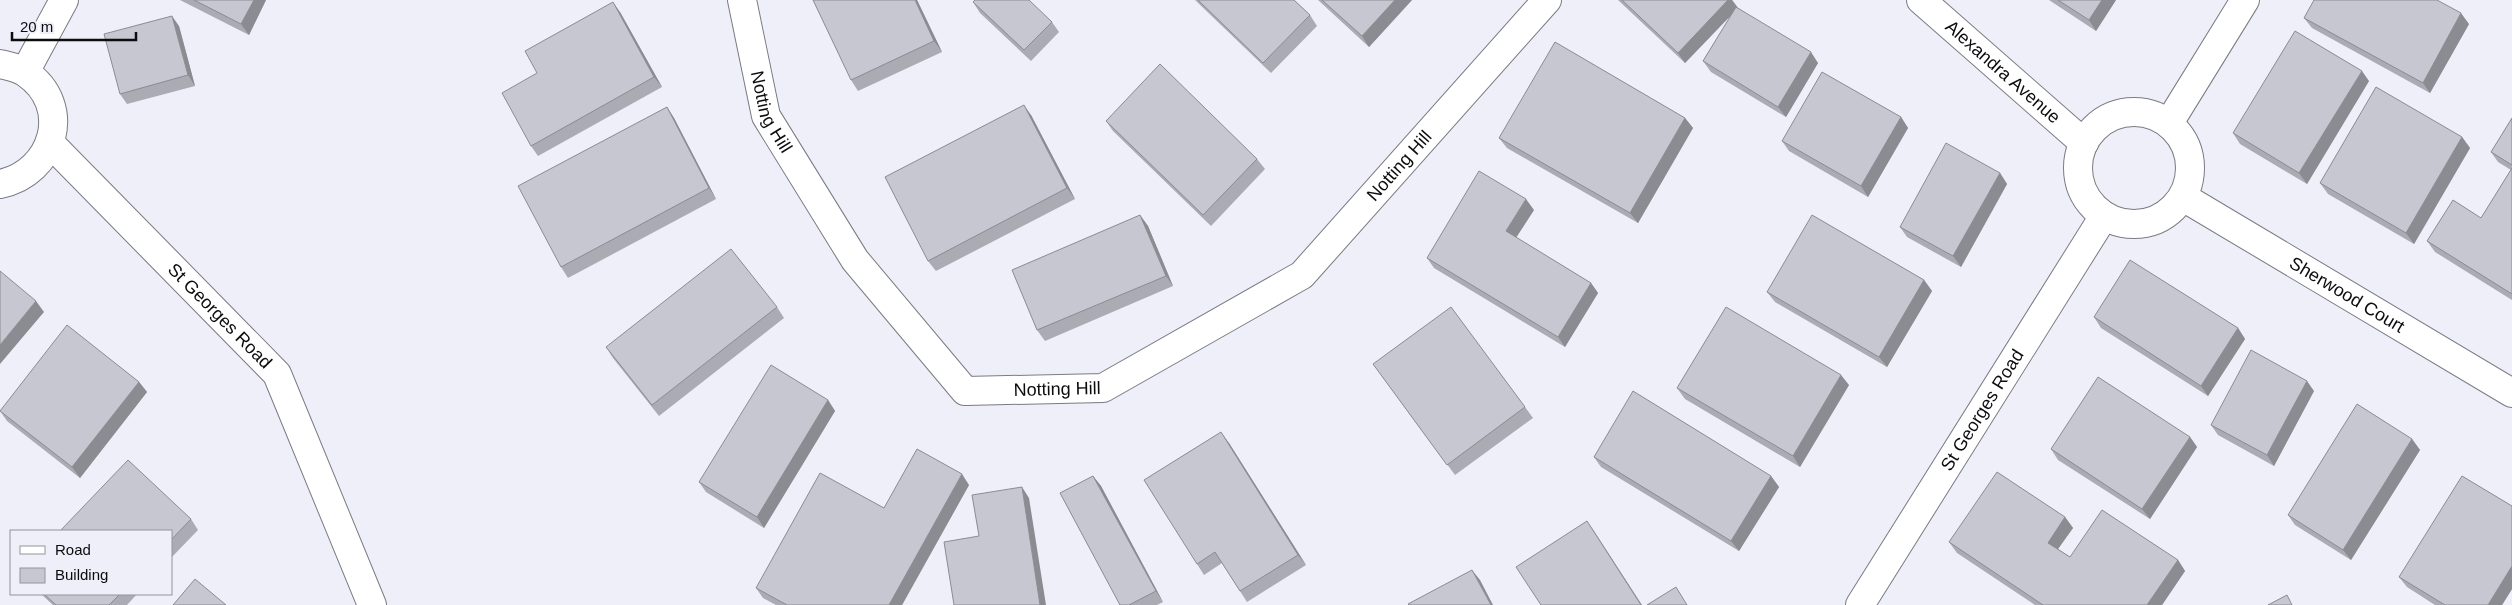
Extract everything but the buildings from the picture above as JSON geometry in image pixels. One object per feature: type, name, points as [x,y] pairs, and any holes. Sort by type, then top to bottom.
[{"type":"street","points":[[0,184],[15,181],[33,170],[50,144],[54,125],[51,104],[41,86],[12,68],[64,0]]},
{"type":"street","name":"Notting Hill","points":[[742,0],[766,116],[856,260],[966,391],[1103,388],[1302,275],[1546,0]]},
{"type":"street","name":"Alexandra Avenue","points":[[1921,0],[2084,143]]},
{"type":"street","points":[[2169,123],[2245,0]]},
{"type":"street","points":[[2132,111],[2151,114],[2169,123],[2183,138],[2190,158],[2190,178],[2183,197],[2171,211],[2156,219],[2138,224],[2121,223],[2104,216],[2089,202],[2080,183],[2078,163],[2084,143],[2095,127],[2112,116],[2132,111]]},
{"type":"street","name":"St Georges Road","points":[[50,144],[277,374],[372,605]]},
{"type":"street","name":"Sherwood Court","points":[[2183,197],[2512,393]]},
{"type":"street","name":"St Georges Road","points":[[1868,602],[2104,216]]}]
